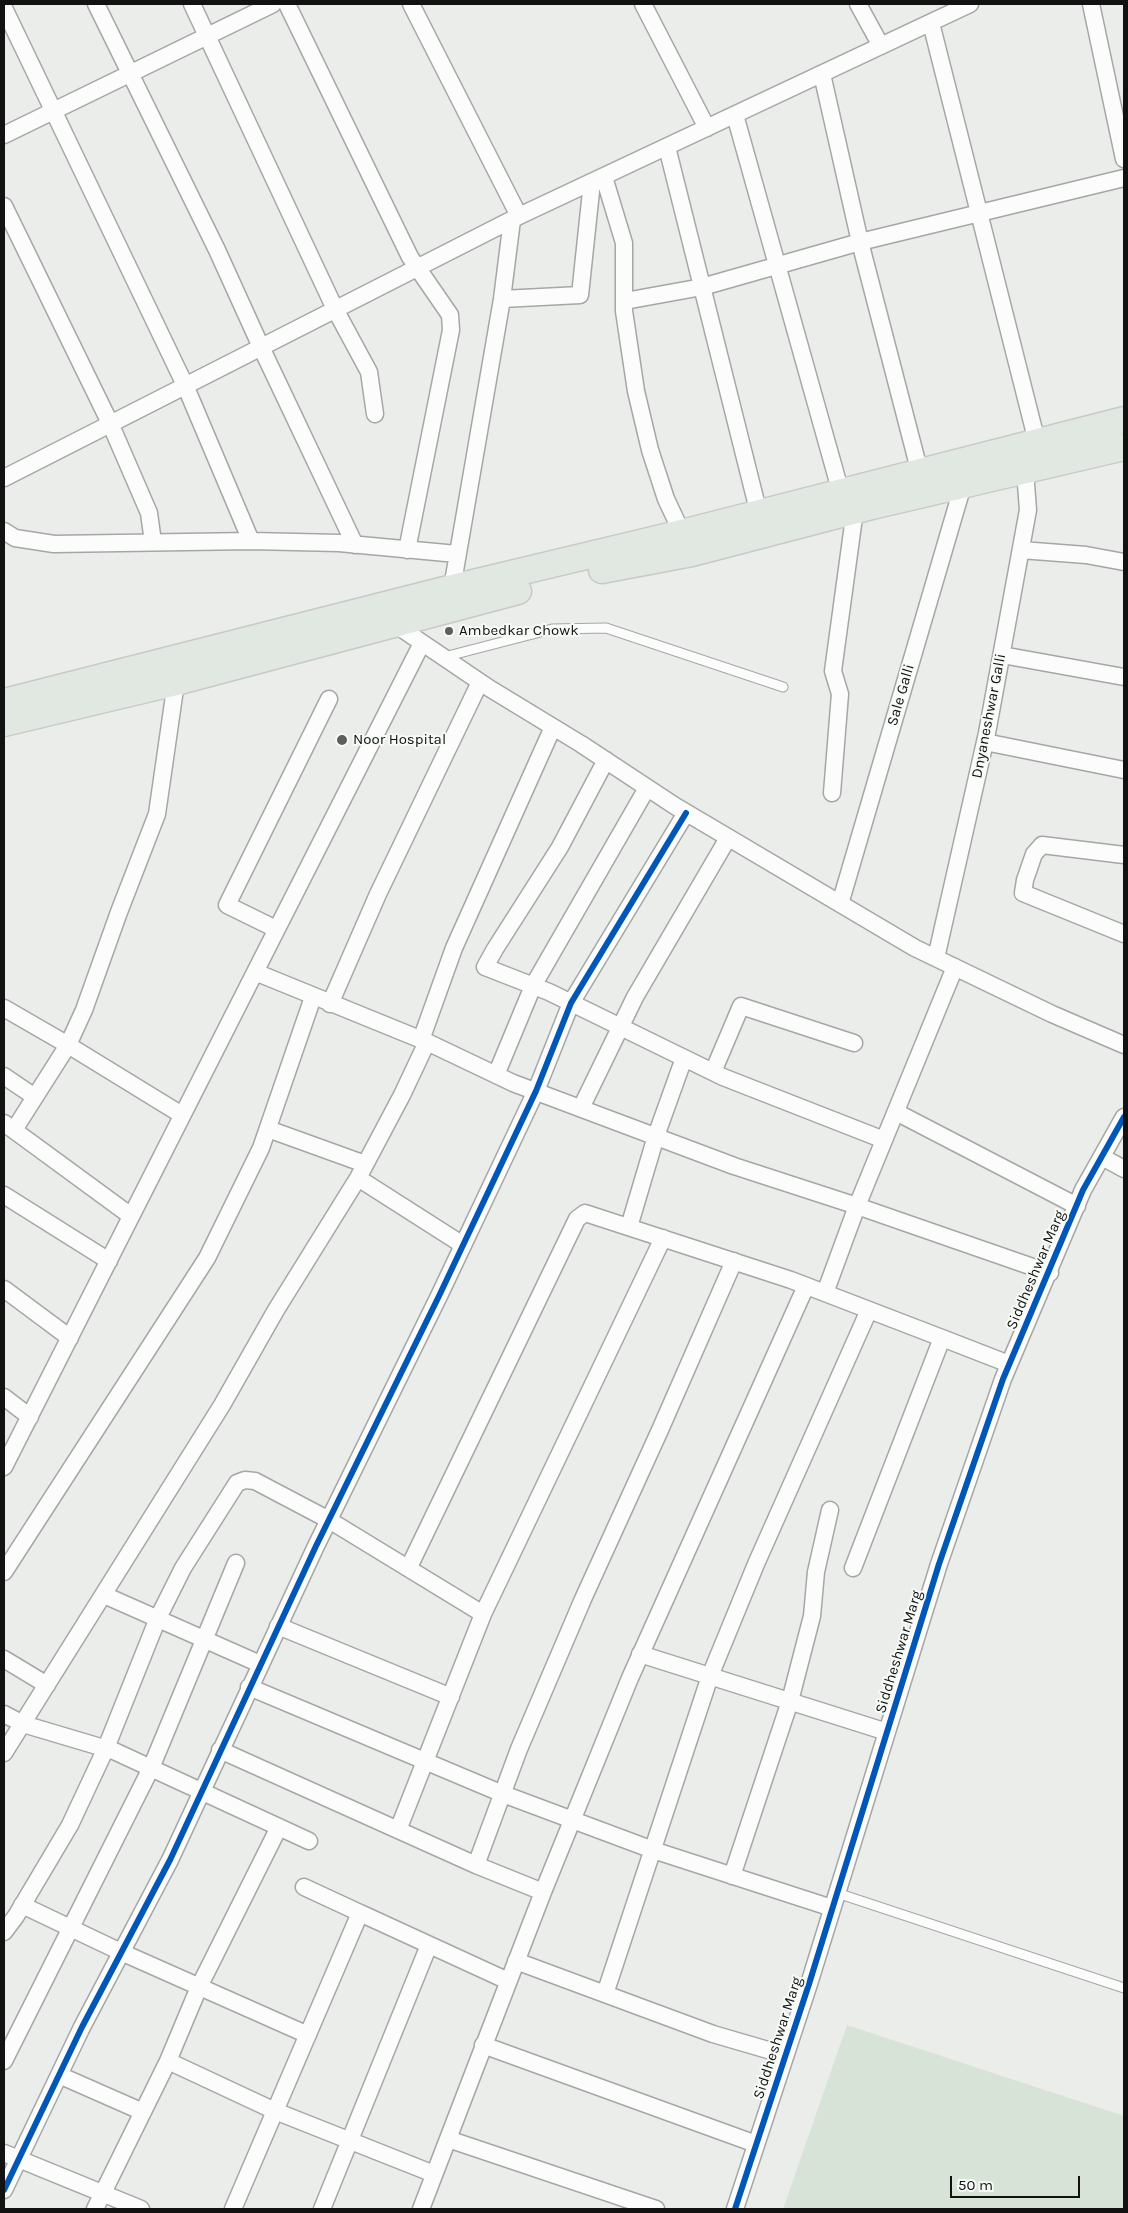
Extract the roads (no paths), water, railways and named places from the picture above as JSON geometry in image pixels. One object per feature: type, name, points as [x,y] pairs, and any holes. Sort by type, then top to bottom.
[{"type":"main road","points":[[4,723],[176,682],[394,623],[610,568],[692,553],[848,502],[920,474],[1124,420]]},
{"type":"main road","points":[[4,702],[452,588],[759,514],[963,485],[1119,453],[1096,426]]},
{"type":"street","points":[[96,4],[217,250],[260,347],[355,545]]},
{"type":"street","points":[[192,4],[336,309],[369,372],[375,414]]},
{"type":"street","points":[[4,135],[273,4]]},
{"type":"street","points":[[287,4],[410,257],[450,315],[451,330],[407,550]]},
{"type":"street","points":[[411,4],[516,218],[452,588]]},
{"type":"street","points":[[643,4],[707,128]]},
{"type":"street","points":[[858,4],[881,46]]},
{"type":"street","points":[[4,478],[516,218],[970,4]]},
{"type":"street","points":[[1091,4],[1124,159]]},
{"type":"street","points":[[4,8],[185,385],[251,541]]},
{"type":"street","points":[[931,23],[1037,442]]},
{"type":"street","points":[[822,74],[860,242],[920,474]]},
{"type":"street","points":[[735,115],[776,266],[848,502],[833,671],[840,694],[832,793]]},
{"type":"street","points":[[667,147],[759,514]]},
{"type":"street","points":[[624,301],[702,287],[860,242],[1124,178]]},
{"type":"street","points":[[502,299],[580,295],[598,180]]},
{"type":"street","points":[[598,180],[624,243],[624,301],[636,391],[650,450],[666,499],[682,533]]},
{"type":"street","points":[[4,206],[110,423],[148,513],[153,542]]},
{"type":"street","name":"Dnyaneshwar Galli","points":[[936,958],[985,742],[1002,655],[1028,510],[1025,471]]},
{"type":"street","name":"Sale Galli","points":[[840,904],[963,485]]},
{"type":"street","points":[[4,530],[15,538],[54,544],[251,541],[355,545],[457,554]]},
{"type":"street","points":[[1021,550],[1086,556],[1124,562]]},
{"type":"street","points":[[394,623],[480,682],[606,760],[686,813],[915,948],[1052,1014],[1124,1045]]},
{"type":"street","points":[[4,1467],[422,643]]},
{"type":"street","points":[[1002,655],[1124,677]]},
{"type":"street","points":[[131,1216],[9,1127],[35,1097],[68,1045],[84,1010],[157,814],[176,682]]},
{"type":"street","points":[[330,1004],[378,894],[480,682]]},
{"type":"street","points":[[276,929],[227,906],[329,699]]},
{"type":"street","points":[[4,1753],[222,1405],[276,1310],[361,1171],[402,1094],[424,1041],[454,948],[553,727]]},
{"type":"street","points":[[985,742],[1124,770]]},
{"type":"street","points":[[606,760],[560,847],[485,967],[571,1003],[713,1072],[884,1140]]},
{"type":"street","points":[[496,1074],[533,986],[648,788]]},
{"type":"street","points":[[4,2190],[11,2156],[59,2075],[170,1860],[278,1626],[536,1091],[571,1003],[686,813]]},
{"type":"street","points":[[582,1108],[620,1026],[667,940],[728,838]]},
{"type":"street","points":[[1124,855],[1042,844],[1034,854],[1025,880],[1023,893],[1124,934]]},
{"type":"street","points":[[825,1293],[857,1206],[955,967]]},
{"type":"street","points":[[255,972],[424,1041],[536,1091],[734,1166],[857,1206],[1050,1273]]},
{"type":"street","points":[[4,1572],[207,1258],[261,1148],[313,997]]},
{"type":"street","points":[[713,1072],[741,1006],[854,1043]]},
{"type":"street","points":[[4,1008],[182,1115]]},
{"type":"street","points":[[629,1227],[656,1136],[684,1058]]},
{"type":"street","points":[[4,1076],[35,1097]]},
{"type":"street","points":[[896,1112],[1077,1206]]},
{"type":"street","name":"Siddheshwar Marg","points":[[734,2209],[835,1901],[939,1564],[1010,1364],[1077,1206],[1124,1117]]},
{"type":"street","points":[[268,1129],[361,1171],[463,1245]]},
{"type":"street","points":[[1102,1157],[1124,1169]]},
{"type":"street","points":[[4,1194],[109,1262]]},
{"type":"street","points":[[409,1568],[578,1219],[585,1213],[806,1286],[1010,1364]]},
{"type":"street","points":[[398,1830],[483,1614],[663,1238]]},
{"type":"street","points":[[476,1865],[583,1599],[734,1261]]},
{"type":"street","points":[[421,2209],[516,1960],[640,1654],[806,1286]]},
{"type":"street","points":[[4,1290],[70,1338]]},
{"type":"street","points":[[605,1994],[710,1676],[756,1564],[869,1310]]},
{"type":"street","points":[[853,1568],[942,1338]]},
{"type":"street","points":[[4,1397],[30,1417]]},
{"type":"street","points":[[4,1932],[70,1825],[106,1748],[158,1618],[183,1568],[237,1483],[245,1480],[255,1481],[329,1520],[483,1614]]},
{"type":"street","points":[[732,1876],[790,1701],[812,1616],[816,1572],[830,1510]]},
{"type":"street","points":[[4,2061],[151,1768],[236,1564]]},
{"type":"street","points":[[104,1595],[260,1664]]},
{"type":"street","points":[[278,1626],[451,1697]]},
{"type":"street","points":[[640,1654],[887,1732]]},
{"type":"street","points":[[4,1659],[47,1685]]},
{"type":"street","points":[[249,1687],[503,1794],[653,1850],[732,1876],[835,1901]]},
{"type":"street","points":[[4,1714],[23,1724],[106,1748],[309,1841]]},
{"type":"street","points":[[220,1750],[476,1865],[543,1892]]},
{"type":"street","points":[[95,2209],[168,2061],[199,1987],[279,1827]]},
{"type":"street","points":[[304,1887],[508,1981]]},
{"type":"street","points":[[22,1905],[121,1952],[308,2035]]},
{"type":"street","points":[[232,2209],[360,1913]]},
{"type":"street","points":[[322,2209],[429,1945]]},
{"type":"street","points":[[516,1960],[713,2034],[785,2055]]},
{"type":"street","points":[[483,2045],[756,2144]]},
{"type":"street","points":[[168,2061],[275,2111],[349,2142],[434,2174]]},
{"type":"street","points":[[59,2075],[143,2112]]},
{"type":"street","points":[[448,2139],[656,2209]]},
{"type":"street","points":[[11,2156],[141,2209]]},
{"type":"lane","points":[[444,658],[552,629],[606,628],[783,687]]},
{"type":"lane","points":[[835,1901],[1124,1988]]},
{"type":"place","name":"Ambedkar Chowk","points":[[449,631]]},
{"type":"place","name":"Noor Hospital","points":[[342,740]]}]
